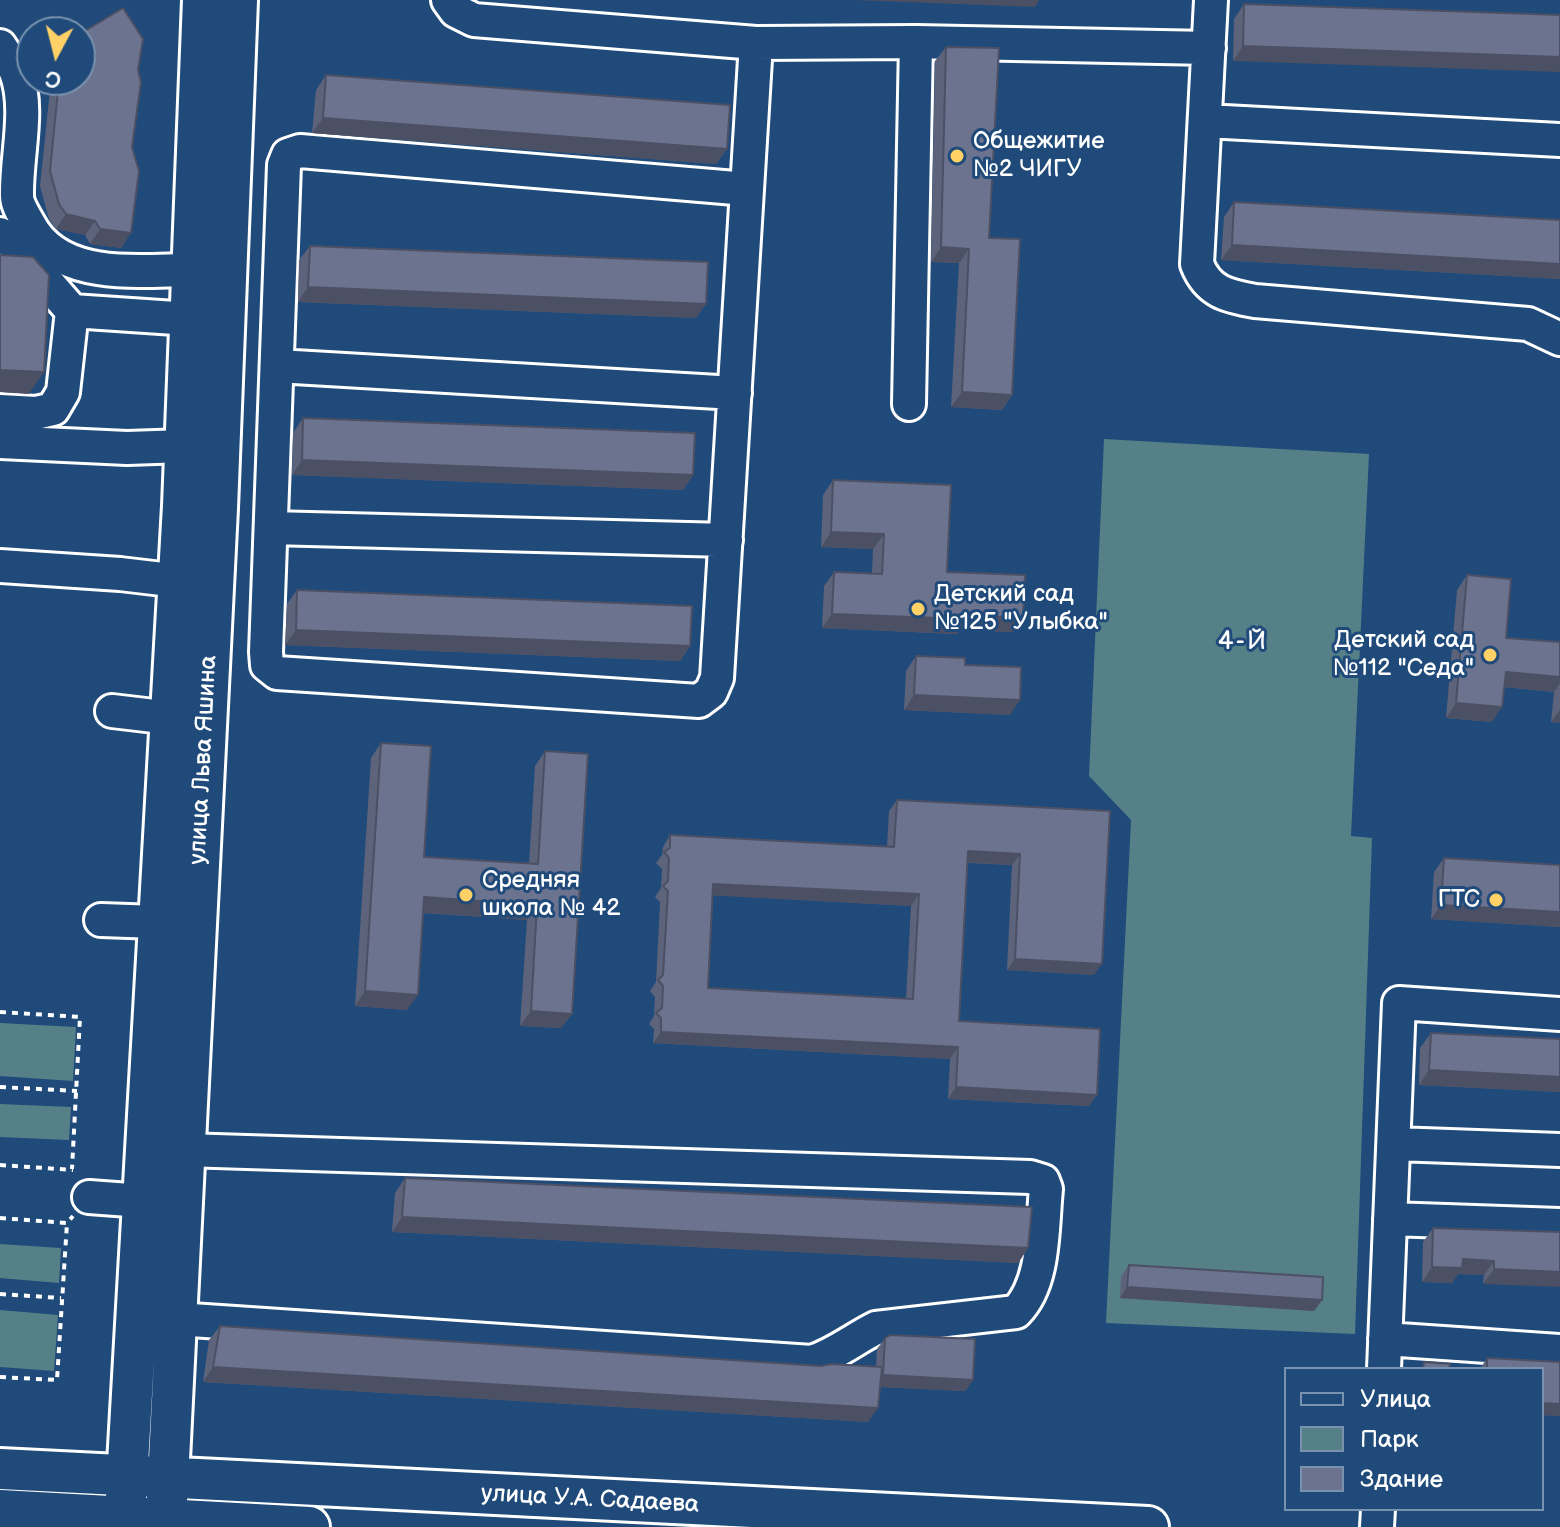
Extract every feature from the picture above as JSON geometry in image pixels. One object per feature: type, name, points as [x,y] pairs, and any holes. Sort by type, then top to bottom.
[{"type":"main road","name":"улица Льва Яшина","points":[[166,1519],[184,1150],[209,270],[203,0]]},
{"type":"main road","name":"улица Льва Яшина","points":[[125,1516],[179,581],[190,319],[209,270],[237,0]]},
{"type":"main road","name":"улица У.А. Садаева","points":[[0,1469],[1148,1527]]},
{"type":"main road","points":[[0,1510],[309,1527]]},
{"type":"street","points":[[448,0],[456,11],[474,20],[756,43],[916,42],[1209,48]]},
{"type":"street","points":[[1211,0],[1197,264],[1214,290],[1227,296],[1255,301],[1528,324],[1560,339]]},
{"type":"street","points":[[909,404],[916,42]]},
{"type":"street","points":[[747,189],[300,151],[288,155],[284,165],[267,665],[277,673],[699,701],[711,692],[717,678],[756,43]]},
{"type":"street","points":[[0,46],[16,72],[22,104],[8,196],[32,230],[49,246],[78,265],[103,270],[209,270]]},
{"type":"street","points":[[1206,121],[1560,140]]},
{"type":"street","points":[[0,234],[13,243],[72,311],[190,319]]},
{"type":"street","points":[[0,411],[36,413],[53,409],[63,392],[72,311]]},
{"type":"street","points":[[277,366],[735,393]]},
{"type":"street","points":[[0,442],[127,448],[185,446]]},
{"type":"street","points":[[271,528],[726,540]]},
{"type":"street","points":[[0,566],[179,581]]},
{"type":"street","points":[[112,711],[171,718]]},
{"type":"street","points":[[101,920],[157,922]]},
{"type":"street","points":[[1560,1014],[1399,1003],[1384,1354],[1560,1351]]},
{"type":"street","points":[[1395,1144],[1560,1150]]},
{"type":"street","points":[[176,1319],[812,1362],[833,1355],[876,1328],[1016,1312],[1028,1300],[1035,1284],[1046,1189],[1043,1181],[1030,1177],[184,1150]]},
{"type":"street","points":[[89,1197],[143,1201]]},
{"type":"street","points":[[1390,1219],[1560,1225]]},
{"type":"path","points":[[0,1012],[80,1017],[72,1169],[89,1197],[67,1223],[57,1380],[0,1377]]},
{"type":"path","points":[[0,1087],[77,1091]]},
{"type":"path","points":[[0,1165],[72,1169]]},
{"type":"path","points":[[0,1218],[67,1223]]},
{"type":"path","points":[[0,1294],[62,1298]]},
{"type":"green space","points":[[1104,439],[1369,454],[1351,836],[1372,838],[1355,1334],[1106,1323],[1131,820],[1089,776]]},
{"type":"green space","points":[[0,1023],[76,1027],[73,1081],[0,1076]]},
{"type":"green space","points":[[0,1104],[71,1107],[69,1140],[0,1137]]},
{"type":"green space","points":[[0,1244],[61,1248],[59,1283],[0,1278]]},
{"type":"green space","points":[[0,1310],[58,1315],[54,1371],[0,1367]]},
{"type":"building","points":[[1244,4],[1560,15],[1560,57],[1243,46]]},
{"type":"building","points":[[123,8],[143,39],[132,147],[139,171],[131,233],[100,229],[95,221],[66,214],[59,204],[50,171],[57,96],[96,96],[96,24]]},
{"type":"building","name":"Общежитие №2 ЧИГУ","points":[[946,47],[999,48],[989,238],[1020,239],[1012,395],[962,392],[969,249],[941,247]]},
{"type":"building","points":[[326,75],[730,105],[727,149],[323,118]]},
{"type":"building","points":[[1234,202],[1560,220],[1560,264],[1232,245]]},
{"type":"building","points":[[310,246],[708,262],[706,304],[308,287]]},
{"type":"building","points":[[0,255],[33,257],[49,275],[44,372],[0,370]]},
{"type":"building","points":[[303,418],[695,433],[693,475],[302,460]]},
{"type":"building","points":[[833,480],[951,485],[947,572],[1025,575],[1023,618],[832,614],[834,572],[882,574],[884,534],[831,532]]},
{"type":"building","name":"Детский сад №112 \"Седа\"","points":[[1467,575],[1511,579],[1506,638],[1560,642],[1560,677],[1506,672],[1502,707],[1456,703]]},
{"type":"building","points":[[297,590],[692,606],[690,646],[296,630]]},
{"type":"building","points":[[916,656],[965,658],[965,665],[1021,667],[1020,700],[914,695]]},
{"type":"building","name":"Средняя школа № 42","points":[[381,743],[431,746],[424,857],[538,864],[545,751],[588,754],[572,1014],[531,1011],[537,905],[424,897],[418,995],[365,991]]},
{"type":"building","points":[[897,800],[1110,811],[1102,964],[1015,959],[1020,854],[968,851],[959,1021],[1100,1029],[1097,1095],[956,1087],[958,1047],[661,1032],[661,1018],[656,1013],[662,1008],[663,986],[658,980],[663,975],[668,891],[663,886],[668,881],[669,858],[664,852],[670,848],[670,835],[894,847]],"holes":[[[713,884],[919,894],[913,999],[708,988]]]},
{"type":"building","name":"ГТС","points":[[1444,858],[1560,865],[1560,912],[1441,905]]},
{"type":"building","points":[[1431,1033],[1560,1039],[1560,1077],[1429,1070]]},
{"type":"building","points":[[405,1178],[1032,1207],[1028,1248],[402,1217]]},
{"type":"building","points":[[1433,1228],[1560,1232],[1560,1272],[1494,1269],[1494,1261],[1463,1259],[1462,1268],[1432,1267]]},
{"type":"building","points":[[1129,1265],[1323,1277],[1322,1300],[1127,1287]]},
{"type":"building","points":[[220,1326],[821,1366],[882,1367],[878,1408],[213,1367]]},
{"type":"building","points":[[890,1335],[975,1339],[973,1380],[883,1375],[885,1338]]},
{"type":"building","points":[[1487,1358],[1560,1362],[1560,1404],[1544,1403],[1544,1367],[1487,1367]]},
{"type":"building","points":[[1424,1362],[1450,1364],[1449,1367],[1423,1367]]},
{"type":"place","name":"Общежитие №2 ЧИГУ","points":[[957,156]]},
{"type":"place","name":"Детский сад №125 \"Улыбка\"","points":[[918,609]]},
{"type":"place","name":"Детский сад №112 \"Седа\"","points":[[1490,655]]},
{"type":"place","name":"Средняя школа № 42","points":[[466,895]]},
{"type":"place","name":"ГТС","points":[[1496,900]]},
{"type":"district","name":"4-Й","points":[[1243,642]]}]
